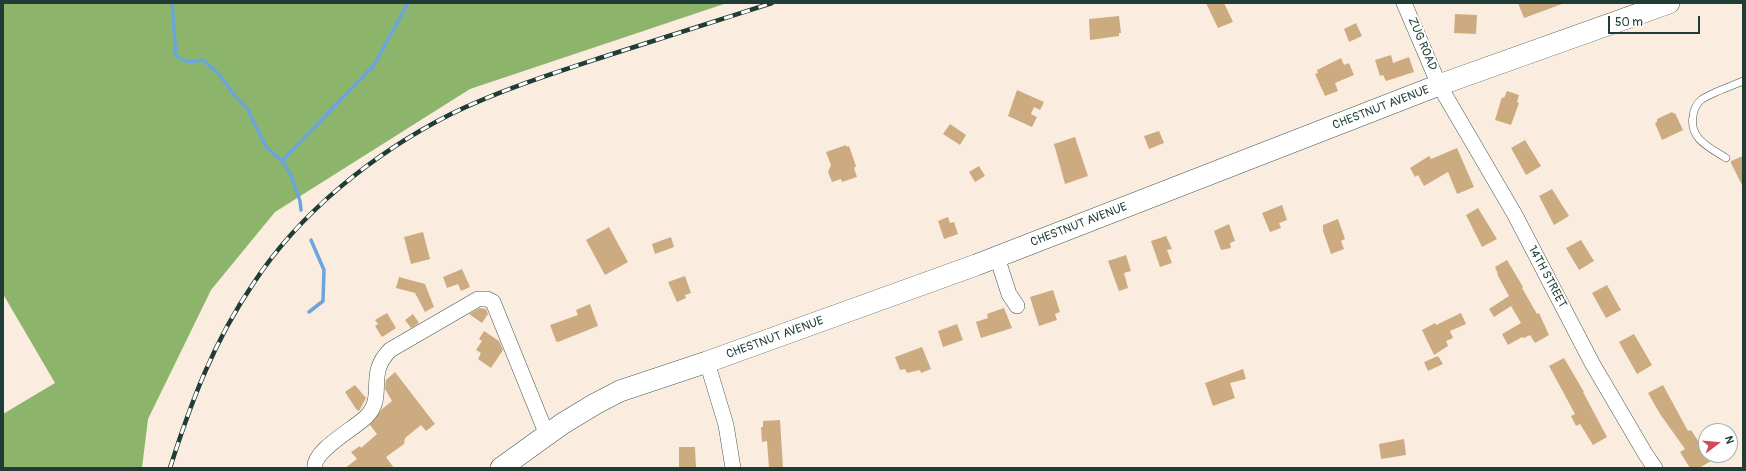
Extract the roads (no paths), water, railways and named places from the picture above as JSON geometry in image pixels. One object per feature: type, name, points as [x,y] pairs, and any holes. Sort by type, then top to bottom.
[{"type":"street","name":"ZUG ROAD","points":[[1404,3],[1439,85]]},
{"type":"street","name":"CHESTNUT AVENUE","points":[[501,468],[547,435],[595,404],[620,391],[707,362],[997,257],[1439,85],[1669,3]]},
{"type":"street","name":"14TH STREET","points":[[1439,85],[1515,215],[1592,363],[1655,468]]},
{"type":"street","points":[[997,257],[1009,294],[1017,306]]},
{"type":"street","points":[[315,468],[314,463],[319,454],[358,424],[374,406],[376,400],[377,372],[385,356],[390,350],[478,299],[487,299],[493,302],[547,435]]},
{"type":"street","points":[[707,362],[726,425],[733,468]]},
{"type":"lane","points":[[1726,158],[1700,141],[1694,134],[1692,123],[1694,108],[1701,100],[1743,81]]},
{"type":"waterway","points":[[172,3],[176,56],[188,62],[203,60],[219,74],[234,95],[247,108],[266,147],[282,161],[291,175],[300,201],[301,210]]},
{"type":"waterway","points":[[282,161],[374,65],[408,3]]},
{"type":"waterway","points":[[309,312],[323,301],[324,270],[311,240]]},
{"type":"railway","points":[[170,468],[186,419],[215,350],[253,284],[272,258],[316,209],[367,166],[422,130],[451,114],[489,97],[527,82],[772,3]]}]
